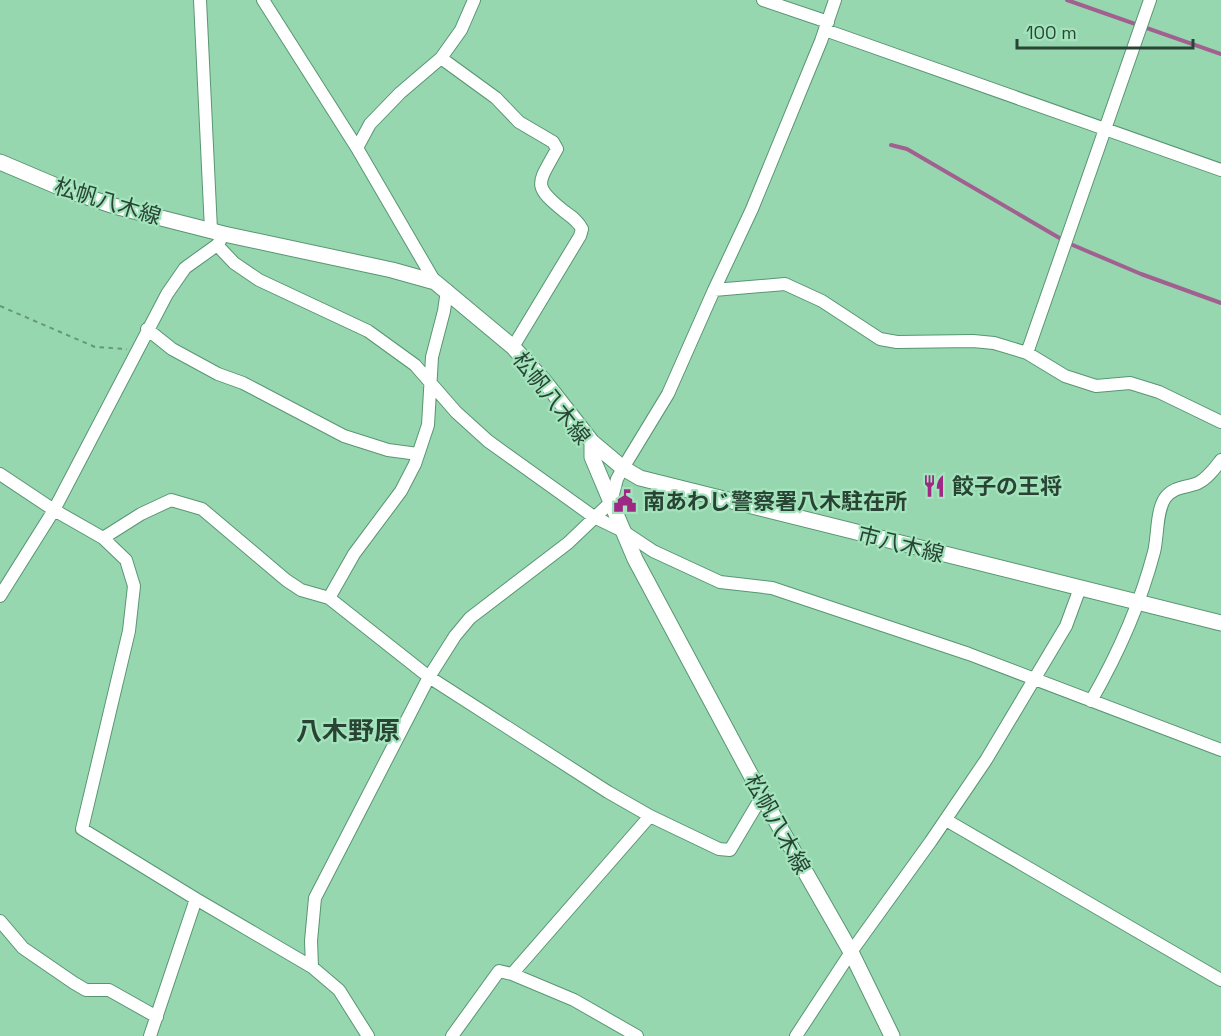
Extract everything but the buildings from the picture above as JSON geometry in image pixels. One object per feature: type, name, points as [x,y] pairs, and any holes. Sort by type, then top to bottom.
[{"type":"main road","name":"松帆八木線","points":[[0,162],[66,190],[218,236],[392,270],[441,286],[513,348],[545,382],[592,442],[592,457],[635,559],[762,796],[851,952],[892,1036]]},
{"type":"main road","name":"市八木線","points":[[592,442],[623,468],[640,478],[1221,623]]},
{"type":"street","points":[[200,0],[218,236],[234,263],[259,280],[368,331],[414,365],[456,412],[488,441],[594,517],[623,531],[653,551],[720,582],[772,588],[969,654],[1221,750]]},
{"type":"street","points":[[263,0],[441,286],[444,311],[432,357],[428,425],[418,454],[401,491],[354,554],[329,598]]},
{"type":"street","points":[[357,148],[370,124],[400,93],[441,58],[461,30],[474,0]]},
{"type":"street","points":[[764,0],[826,26],[1221,170]]},
{"type":"street","points":[[312,967],[311,941],[315,898],[429,677],[455,636],[470,618],[568,543],[611,502],[617,479],[668,394],[752,209],[835,0]]},
{"type":"street","points":[[1027,353],[1150,0]]},
{"type":"street","points":[[441,58],[496,98],[519,122],[553,142],[557,149],[542,176],[540,186],[544,195],[578,222],[582,229],[513,348]]},
{"type":"street","points":[[0,596],[54,510],[167,294],[185,268],[218,236]]},
{"type":"street","points":[[714,290],[785,284],[822,301],[880,339],[897,342],[994,343],[1027,353],[1065,376],[1096,386],[1130,383],[1159,392],[1221,422]]},
{"type":"street","points":[[147,329],[172,349],[218,374],[243,383],[344,436],[388,450],[418,454]]},
{"type":"street","points":[[1091,701],[1116,658],[1138,603],[1154,551],[1165,499],[1176,489],[1198,483],[1210,474],[1221,460]]},
{"type":"street","points":[[0,474],[54,510],[103,538],[126,560],[134,586],[129,631],[82,830],[312,967],[339,990],[368,1036]]},
{"type":"street","points":[[103,538],[141,514],[171,500],[202,509],[286,580],[302,590],[329,598],[429,677],[608,792],[650,816],[720,849],[730,850],[762,796]]},
{"type":"street","points":[[796,1036],[851,952],[986,760],[1066,626],[1080,588]]},
{"type":"street","points":[[512,974],[650,816]]},
{"type":"street","points":[[946,820],[1221,980]]},
{"type":"street","points":[[150,1036],[196,899]]},
{"type":"street","points":[[0,921],[24,948],[74,983],[86,990],[109,990],[157,1017]]},
{"type":"street","points":[[452,1036],[499,970],[574,1000],[637,1036]]},
{"type":"path","points":[[0,306],[95,347],[136,350]]},
{"type":"waterway","points":[[1067,0],[1221,54]]},
{"type":"waterway","points":[[891,145],[907,149],[1068,243],[1141,274],[1221,303]]},
{"type":"place","name":"餃子の王将","points":[[934,486]]},
{"type":"place","name":"南あわじ警察署八木駐在所","points":[[625,501]]},
{"type":"district","name":"八木野原","points":[[348,731]]}]
